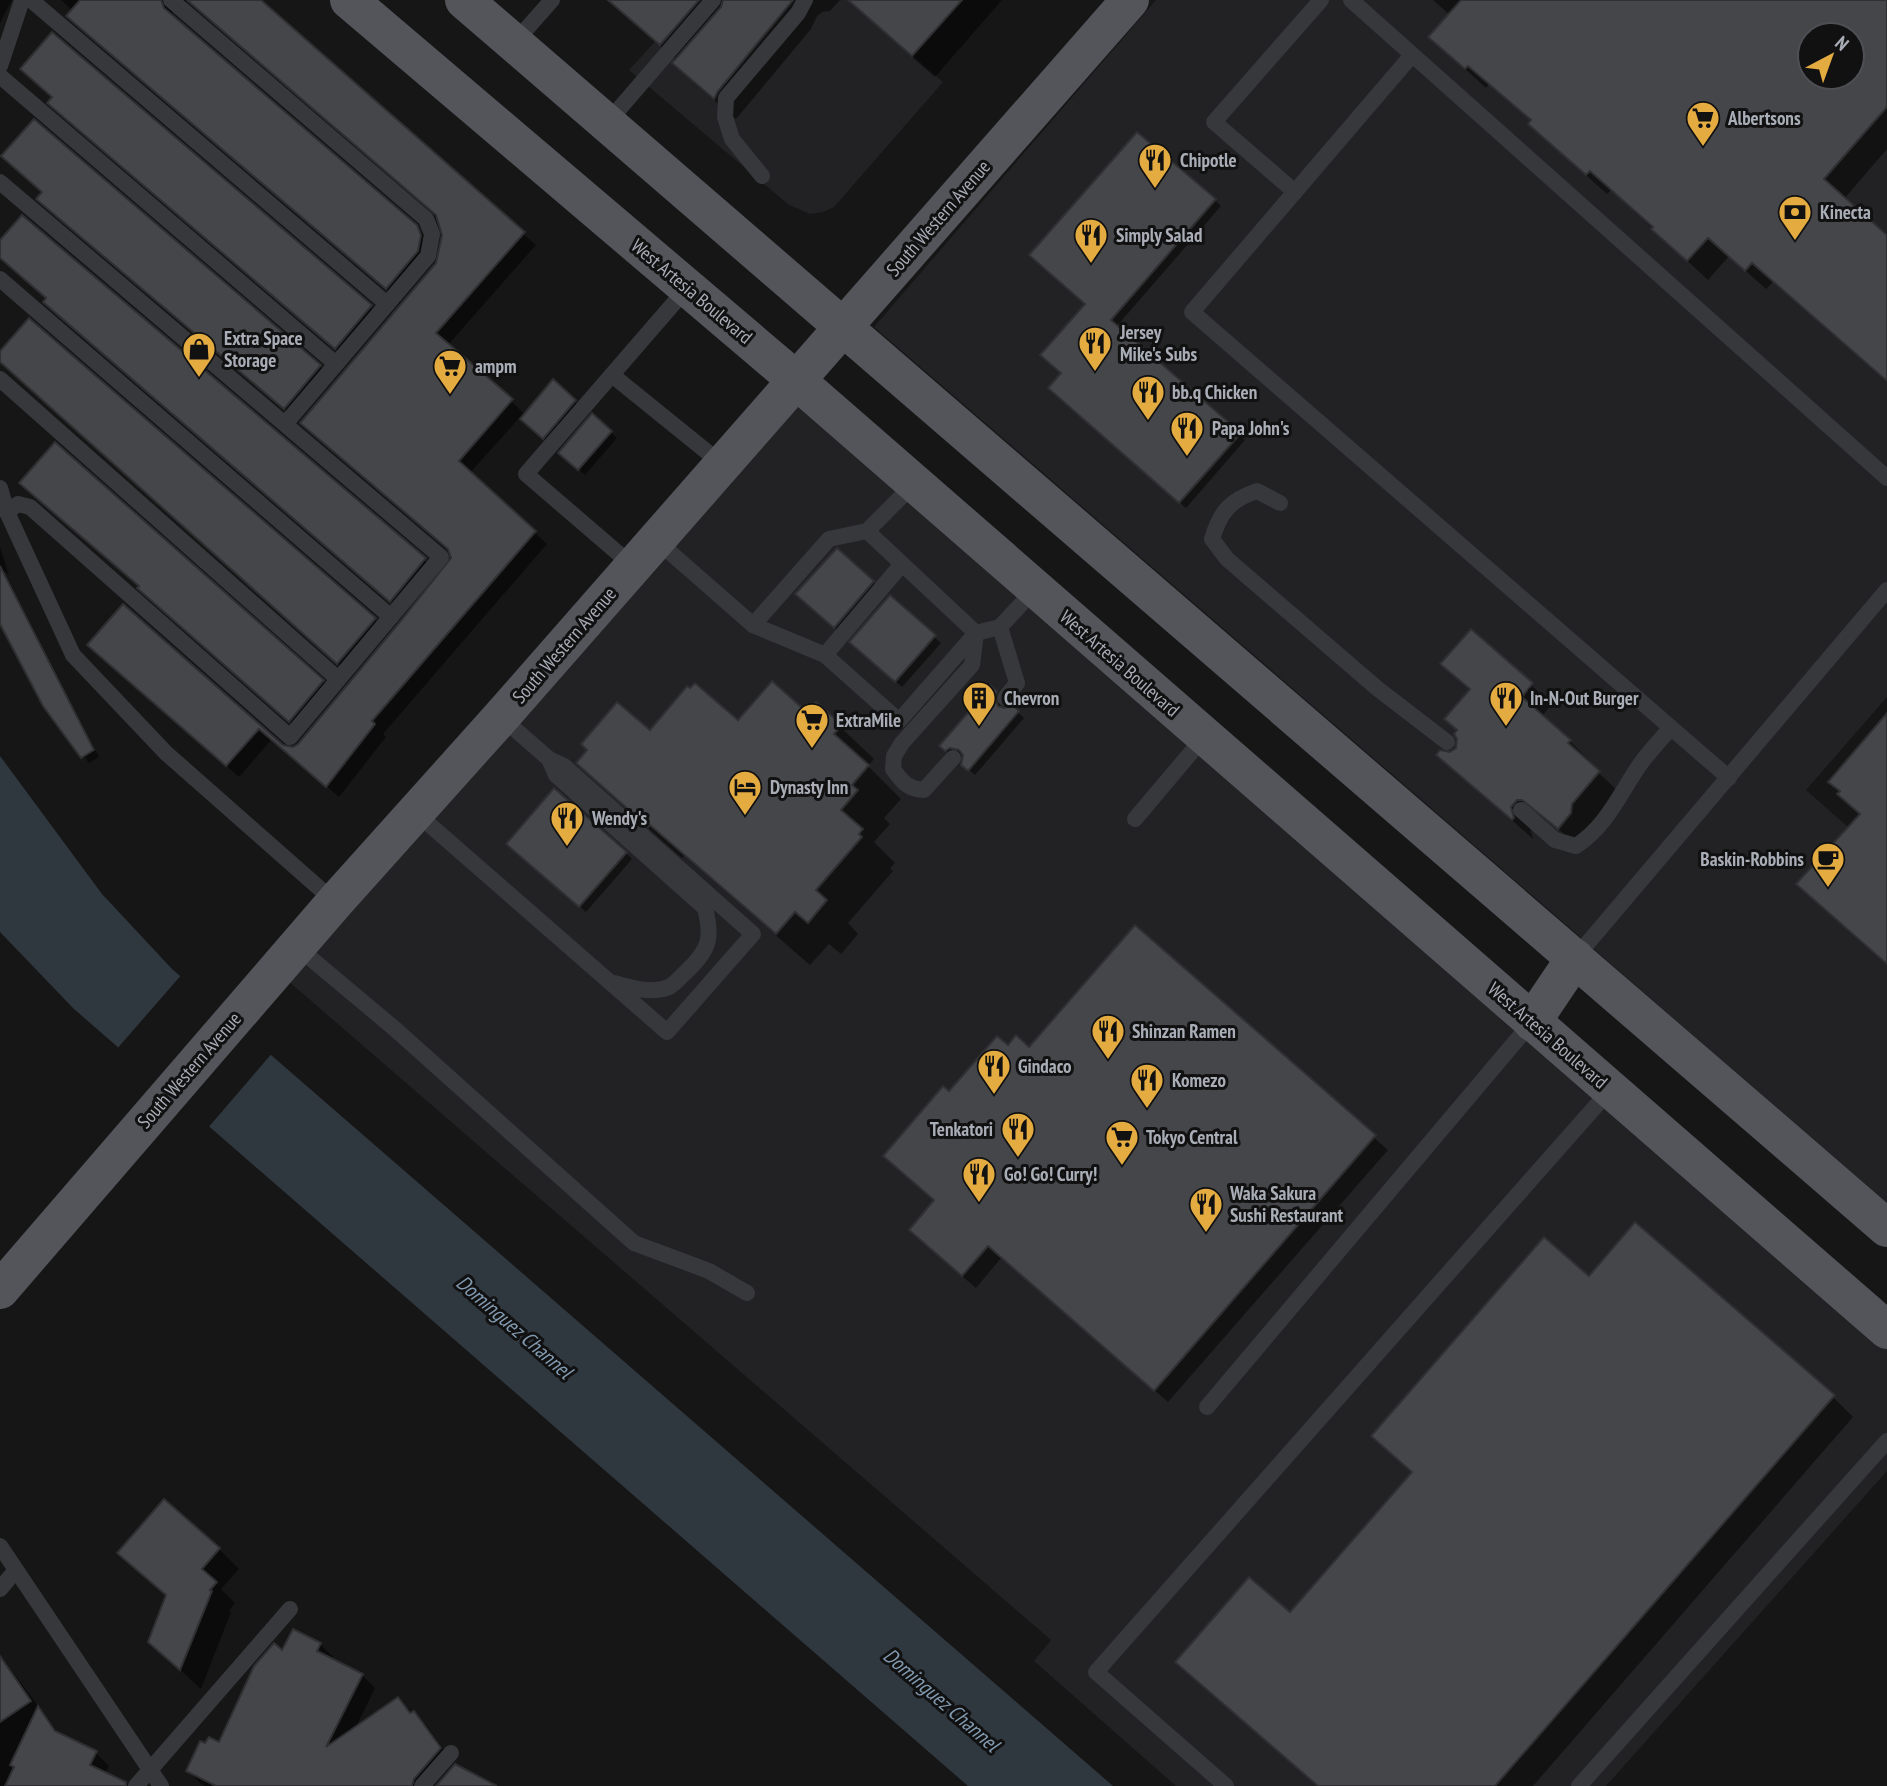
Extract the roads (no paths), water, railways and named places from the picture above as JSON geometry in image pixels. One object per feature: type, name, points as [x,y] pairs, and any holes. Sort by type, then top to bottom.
[{"type":"main road","name":"West Artesia Boulevard","points":[[349,0],[915,482],[1887,1330]]},
{"type":"main road","points":[[464,0],[1887,1228]]},
{"type":"main road","name":"South Western Avenue","points":[[3,1282],[1130,0]]},
{"type":"main road","points":[[1532,1022],[1575,958]]},
{"type":"lane","points":[[0,66],[22,0]]},
{"type":"lane","points":[[31,0],[387,304]]},
{"type":"lane","points":[[171,0],[426,219],[432,234],[428,256],[285,424]]},
{"type":"lane","points":[[514,43],[552,0]]},
{"type":"lane","points":[[607,123],[713,0]]},
{"type":"lane","points":[[762,176],[732,139],[724,117],[726,98],[798,13],[805,0]]},
{"type":"lane","points":[[1295,192],[1214,122],[1321,0]]},
{"type":"lane","points":[[1350,0],[1887,478]]},
{"type":"lane","points":[[1412,55],[1192,312],[1729,778]]},
{"type":"lane","points":[[0,76],[336,364]]},
{"type":"lane","points":[[0,182],[441,557],[290,737],[30,507],[18,504],[7,512]]},
{"type":"lane","points":[[0,279],[391,617]]},
{"type":"lane","points":[[687,288],[526,474],[753,625],[825,655],[899,721],[976,633],[1000,627],[1035,589]]},
{"type":"lane","points":[[612,375],[722,464]]},
{"type":"lane","points":[[0,379],[338,679]]},
{"type":"lane","points":[[753,625],[829,539],[867,531],[915,482]]},
{"type":"lane","points":[[0,488],[7,512],[73,655],[166,753],[335,902]]},
{"type":"lane","points":[[1280,503],[1257,492],[1239,497],[1219,518],[1212,539],[1227,559],[1378,689],[1447,742]]},
{"type":"lane","points":[[867,531],[976,633]]},
{"type":"lane","points":[[825,655],[902,564]]},
{"type":"lane","points":[[1575,958],[1887,590]]},
{"type":"lane","points":[[1000,627],[1017,683],[1005,698]]},
{"type":"lane","points":[[953,758],[924,790],[912,789],[893,769],[894,757],[902,743],[972,665],[976,633]]},
{"type":"lane","points":[[415,813],[667,1032],[753,934],[564,766],[549,759],[501,716]]},
{"type":"lane","points":[[1521,810],[1555,840],[1576,846],[1593,835],[1614,808],[1642,762],[1670,729]]},
{"type":"lane","points":[[1135,819],[1205,736]]},
{"type":"lane","points":[[549,759],[556,775],[705,908],[708,918],[708,945],[693,965],[670,987],[640,990],[609,981]]},
{"type":"lane","points":[[296,946],[395,1029],[634,1243],[709,1271],[747,1293]]},
{"type":"lane","points":[[1206,1407],[1532,1022]]},
{"type":"lane","points":[[1226,1786],[1096,1672],[1610,1090]]},
{"type":"lane","points":[[1579,1786],[1887,1441]]},
{"type":"lane","points":[[0,1546],[162,1786]]},
{"type":"lane","points":[[0,1589],[16,1570]]},
{"type":"lane","points":[[136,1786],[290,1609]]},
{"type":"lane","points":[[422,1786],[451,1753]]},
{"type":"water","name":"Dominguez Channel","points":[[0,756],[102,894],[172,969],[1113,1786],[968,1786],[74,1009],[0,932]]},
{"type":"place","name":"Albertsons","points":[[1703,148]]},
{"type":"place","name":"Chipotle","points":[[1155,190]]},
{"type":"place","name":"Kinecta","points":[[1795,242]]},
{"type":"place","name":"Simply Salad","points":[[1091,265]]},
{"type":"place","name":"Jersey Mike's Subs","points":[[1095,373]]},
{"type":"place","name":"Extra Space Storage","points":[[199,379]]},
{"type":"place","name":"ampm","points":[[450,396]]},
{"type":"place","name":"bb.q Chicken","points":[[1148,422]]},
{"type":"place","name":"Papa John's","points":[[1187,458]]},
{"type":"place","name":"Chevron","points":[[979,728]]},
{"type":"place","name":"In-N-Out Burger","points":[[1506,728]]},
{"type":"place","name":"ExtraMile","points":[[812,750]]},
{"type":"place","name":"Dynasty Inn","points":[[745,817]]},
{"type":"place","name":"Wendy's","points":[[567,848]]},
{"type":"place","name":"Baskin-Robbins","points":[[1828,889]]},
{"type":"place","name":"Shinzan Ramen","points":[[1108,1061]]},
{"type":"place","name":"Gindaco","points":[[994,1096]]},
{"type":"place","name":"Komezo","points":[[1147,1110]]},
{"type":"place","name":"Tenkatori","points":[[1018,1159]]},
{"type":"place","name":"Tokyo Central","points":[[1122,1167]]},
{"type":"place","name":"Go! Go! Curry!","points":[[979,1204]]},
{"type":"place","name":"Waka Sakura Sushi Restaurant","points":[[1206,1234]]}]
